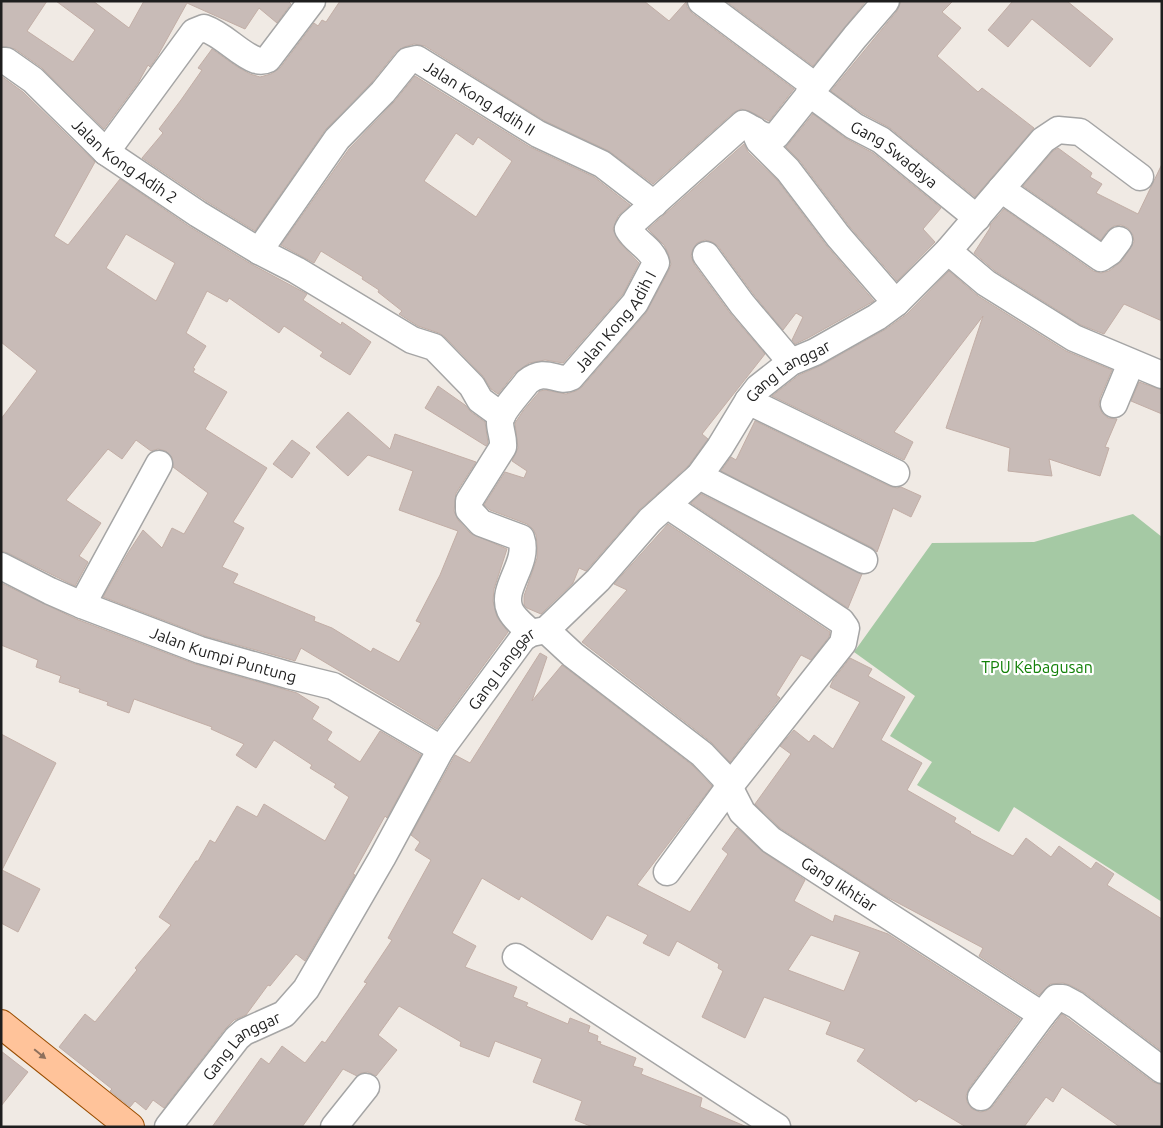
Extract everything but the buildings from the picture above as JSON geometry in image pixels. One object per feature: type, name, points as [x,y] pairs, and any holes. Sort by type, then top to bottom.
[{"type":"main road","points":[[1,1024],[130,1127]]},
{"type":"street","points":[[106,152],[194,32],[204,28],[214,32],[250,57],[257,61],[264,61],[268,59],[312,1]]},
{"type":"street","name":"Gang Swadaya","points":[[701,1],[812,89],[854,126],[881,140],[977,218]]},
{"type":"street","name":"Jalan Kong Adih I","points":[[502,416],[532,378],[554,375],[567,379],[571,377],[635,303],[656,263],[655,257],[632,236],[628,229],[630,224],[743,124],[762,136],[768,138],[776,136],[812,89],[834,65],[876,4]]},
{"type":"street","name":"Jalan Kong Adih II","points":[[259,252],[337,139],[383,92],[408,61],[413,59],[418,59],[538,134],[602,164],[654,204]]},
{"type":"street","name":"Jalan Kong Adih 2","points":[[1,61],[6,61],[33,80],[106,152],[198,214],[259,252],[296,270],[412,340],[434,347],[472,386],[480,400],[502,416]]},
{"type":"street","points":[[754,130],[759,142],[788,170],[838,236],[896,303]]},
{"type":"street","name":"Gang Langgar","points":[[168,1127],[237,1038],[244,1032],[284,1014],[306,989],[382,858],[441,749],[508,656],[523,638],[538,631],[598,580],[650,520],[699,476],[758,388],[791,362],[815,352],[877,317],[896,303],[948,251],[1043,140],[1058,130],[1080,132],[1140,177]]},
{"type":"street","points":[[1001,189],[1101,258],[1110,252],[1119,240]]},
{"type":"street","points":[[948,251],[986,283],[1074,338],[1162,375]]},
{"type":"street","points":[[706,255],[742,304],[791,362]]},
{"type":"street","points":[[1114,404],[1131,362]]},
{"type":"street","points":[[748,401],[896,473]]},
{"type":"street","points":[[502,416],[500,424],[503,446],[469,501],[469,510],[481,523],[521,538],[523,545],[522,554],[506,600],[510,612],[538,631]]},
{"type":"street","points":[[82,605],[159,464]]},
{"type":"street","points":[[699,476],[864,560]]},
{"type":"street","points":[[667,505],[841,621],[846,628],[843,643],[730,786],[667,872]]},
{"type":"street","name":"Jalan Kumpi Puntung","points":[[1,566],[82,605],[200,650],[333,686],[441,749]]},
{"type":"street","name":"Gang Ikhtiar","points":[[538,631],[573,655],[702,754],[718,770],[730,786],[734,799],[742,812],[772,840],[1042,1015]]},
{"type":"street","points":[[516,957],[778,1127]]},
{"type":"street","points":[[981,1097],[1056,998],[1063,998],[1076,1005],[1162,1070]]},
{"type":"street","points":[[334,1127],[366,1087]]},
{"type":"green space","name":"TPU Kebagusan","points":[[1133,514],[1162,537],[1162,902],[1014,807],[999,832],[917,785],[932,762],[890,736],[915,696],[854,652],[932,543],[1034,542]]}]
